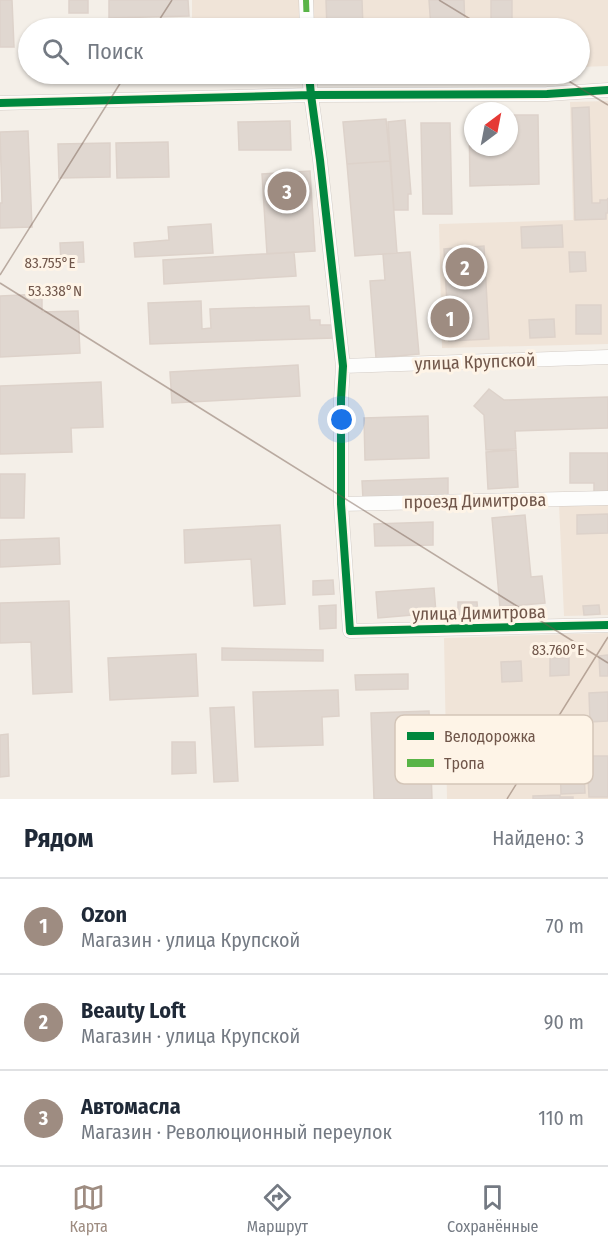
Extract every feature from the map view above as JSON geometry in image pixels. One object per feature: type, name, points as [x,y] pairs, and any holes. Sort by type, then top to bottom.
[{"type":"street","points":[[306,0],[307,18]]},
{"type":"street","points":[[310,84],[343,366],[341,504]]},
{"type":"street","points":[[0,103],[311,95],[547,94],[608,90]]},
{"type":"street","name":"улица Крупской","points":[[343,366],[608,357]]},
{"type":"street","name":"проезд Димитрова","points":[[341,504],[608,498]]},
{"type":"street","name":"улица Димитрова","points":[[341,504],[351,631],[608,626]]},
{"type":"shaded area","points":[[192,0],[608,0],[608,66],[590,67],[590,18],[192,18]]},
{"type":"shaded area","points":[[608,101],[608,344],[442,348],[439,224],[573,220],[570,102]]},
{"type":"shaded area","points":[[608,503],[608,615],[564,616],[559,504]]},
{"type":"shaded area","points":[[608,633],[608,799],[447,799],[447,784],[593,784],[593,715],[445,715],[444,638]]},
{"type":"building","points":[[0,0],[12,0],[14,47],[0,47]]},
{"type":"building","points":[[69,0],[88,0],[88,13],[69,13]]},
{"type":"building","points":[[109,0],[188,0],[189,16],[109,18]]},
{"type":"building","points":[[326,0],[362,0],[363,18],[327,18]]},
{"type":"building","points":[[429,0],[464,0],[465,18],[430,18]]},
{"type":"building","points":[[491,0],[512,0],[512,18],[491,18]]},
{"type":"building","points":[[589,107],[592,203],[600,203],[600,200],[608,198],[608,213],[606,213],[606,219],[575,220],[572,108]]},
{"type":"building","points":[[518,115],[538,115],[539,184],[470,186],[470,156],[518,156]]},
{"type":"building","points":[[386,119],[390,161],[347,164],[343,122]]},
{"type":"building","points":[[405,120],[411,194],[408,194],[408,210],[394,210],[388,122]]},
{"type":"building","points":[[290,121],[291,150],[239,150],[238,122]]},
{"type":"building","points":[[421,123],[450,123],[452,214],[423,214]]},
{"type":"building","points":[[28,131],[32,227],[0,228],[0,203],[2,203],[0,132]]},
{"type":"building","points":[[168,142],[169,177],[117,178],[116,143]]},
{"type":"building","points":[[110,143],[110,177],[59,178],[58,144]]},
{"type":"building","points":[[390,161],[397,253],[355,256],[347,164]]},
{"type":"building","points":[[310,171],[315,251],[267,254],[262,174]]},
{"type":"building","points":[[211,224],[213,253],[135,257],[134,243],[169,240],[168,227]]},
{"type":"building","points":[[562,225],[563,247],[522,248],[521,227]]},
{"type":"building","points":[[83,242],[84,262],[61,263],[60,243]]},
{"type":"building","points":[[484,246],[489,339],[449,341],[444,249]]},
{"type":"building","points":[[294,252],[296,276],[164,284],[163,260]]},
{"type":"building","points":[[410,252],[419,354],[376,358],[370,281],[385,280],[383,254]]},
{"type":"building","points":[[569,252],[585,252],[586,271],[570,272]]},
{"type":"building","points":[[42,294],[42,312],[78,311],[80,353],[0,357],[0,296]]},
{"type":"building","points":[[201,301],[202,329],[211,328],[210,309],[309,306],[310,320],[320,320],[320,325],[334,325],[334,338],[150,344],[148,303]]},
{"type":"building","points":[[576,305],[601,305],[601,334],[576,334]]},
{"type":"building","points":[[554,319],[555,337],[530,338],[529,320]]},
{"type":"building","points":[[298,365],[300,396],[172,403],[170,372]]},
{"type":"building","points":[[101,382],[103,427],[71,428],[72,452],[0,454],[0,386]]},
{"type":"building","points":[[489,389],[504,400],[608,397],[608,428],[515,431],[516,449],[486,450],[484,415],[474,406]]},
{"type":"building","points":[[428,416],[429,458],[365,460],[364,418]]},
{"type":"building","points":[[516,450],[518,487],[488,489],[486,452]]},
{"type":"building","points":[[570,453],[608,453],[608,493],[594,493],[594,483],[570,483]]},
{"type":"building","points":[[0,474],[25,474],[24,518],[0,518]]},
{"type":"building","points":[[448,478],[448,495],[363,499],[362,481]]},
{"type":"building","points":[[608,514],[608,533],[577,534],[577,515]]},
{"type":"building","points":[[525,515],[531,577],[542,576],[545,603],[500,607],[492,518]]},
{"type":"building","points":[[433,522],[433,545],[375,546],[374,524]]},
{"type":"building","points":[[280,525],[285,604],[254,606],[251,559],[185,563],[184,530]]},
{"type":"building","points":[[59,538],[60,564],[0,567],[0,540]]},
{"type":"building","points":[[333,580],[334,594],[313,595],[313,581]]},
{"type":"building","points":[[434,588],[436,613],[378,618],[376,592]]},
{"type":"building","points":[[69,601],[72,692],[33,694],[31,642],[0,643],[0,603]]},
{"type":"building","points":[[458,602],[477,602],[478,614],[458,615]]},
{"type":"building","points":[[336,605],[336,628],[320,629],[319,606]]},
{"type":"building","points":[[599,605],[600,614],[584,615],[583,606]]},
{"type":"building","points":[[222,648],[323,650],[323,661],[222,660]]},
{"type":"building","points":[[196,654],[198,696],[110,700],[108,658]]},
{"type":"building","points":[[608,655],[608,676],[600,676],[599,656]]},
{"type":"building","points":[[550,658],[569,658],[569,675],[550,676]]},
{"type":"building","points":[[521,661],[522,681],[502,682],[501,662]]},
{"type":"building","points":[[408,674],[408,689],[356,690],[355,675]]},
{"type":"building","points":[[338,690],[339,716],[322,717],[323,745],[255,747],[253,692]]},
{"type":"building","points":[[608,692],[608,721],[593,722],[593,715],[590,715],[589,693]]},
{"type":"building","points":[[234,707],[238,781],[214,782],[210,708]]},
{"type":"building","points":[[429,711],[429,715],[395,715],[395,784],[431,784],[432,799],[374,799],[371,713]]},
{"type":"building","points":[[8,734],[9,776],[0,777],[0,735]]},
{"type":"building","points":[[172,742],[195,742],[196,773],[172,774]]},
{"type":"building","points":[[593,756],[608,756],[608,797],[589,797],[588,784],[593,784]]},
{"type":"building","points":[[561,784],[585,784],[585,793],[561,794]]},
{"type":"building","points":[[560,795],[560,797],[573,797],[573,799],[533,799],[533,796]]},
{"type":"marked path","points":[[306,0],[307,18]]},
{"type":"cycle path","points":[[310,84],[343,366],[341,504],[350,631],[608,625]]},
{"type":"cycle path","points":[[0,103],[311,95],[547,94],[608,90]]},
{"type":"place","name":"Автомасла","points":[[287,191]]},
{"type":"place","name":"Beauty Loft","points":[[465,267]]},
{"type":"place","name":"Ozon","points":[[450,318]]}]
